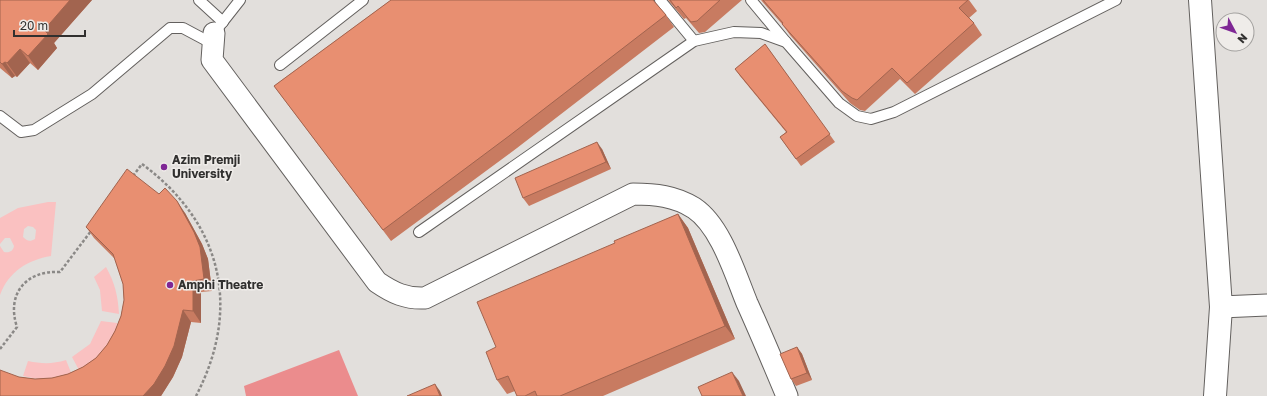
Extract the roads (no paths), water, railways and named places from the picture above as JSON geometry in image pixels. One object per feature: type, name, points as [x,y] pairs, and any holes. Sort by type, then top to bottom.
[{"type":"street","points":[[1200,0],[1221,307],[1215,396]]},
{"type":"street","points":[[217,33],[212,60],[377,282],[391,291],[403,297],[425,298],[633,194],[658,194],[677,199],[695,209],[707,220],[722,244],[788,396]]},
{"type":"street","points":[[1221,307],[1267,305]]},
{"type":"lane","points":[[199,0],[217,33]]},
{"type":"lane","points":[[217,33],[240,0]]},
{"type":"lane","points":[[280,65],[363,0]]},
{"type":"lane","points":[[660,0],[694,41]]},
{"type":"lane","points":[[751,0],[839,103],[857,116],[870,119],[894,112],[1116,0]]},
{"type":"lane","points":[[0,116],[21,132],[34,130],[92,94],[163,31],[170,28],[183,28],[217,33]]},
{"type":"lane","points":[[419,232],[694,41],[734,32],[761,33],[786,42]]},
{"type":"place","name":"Azim Premji University","points":[[164,167]]},
{"type":"place","name":"Amphi Theatre","points":[[170,285]]}]
